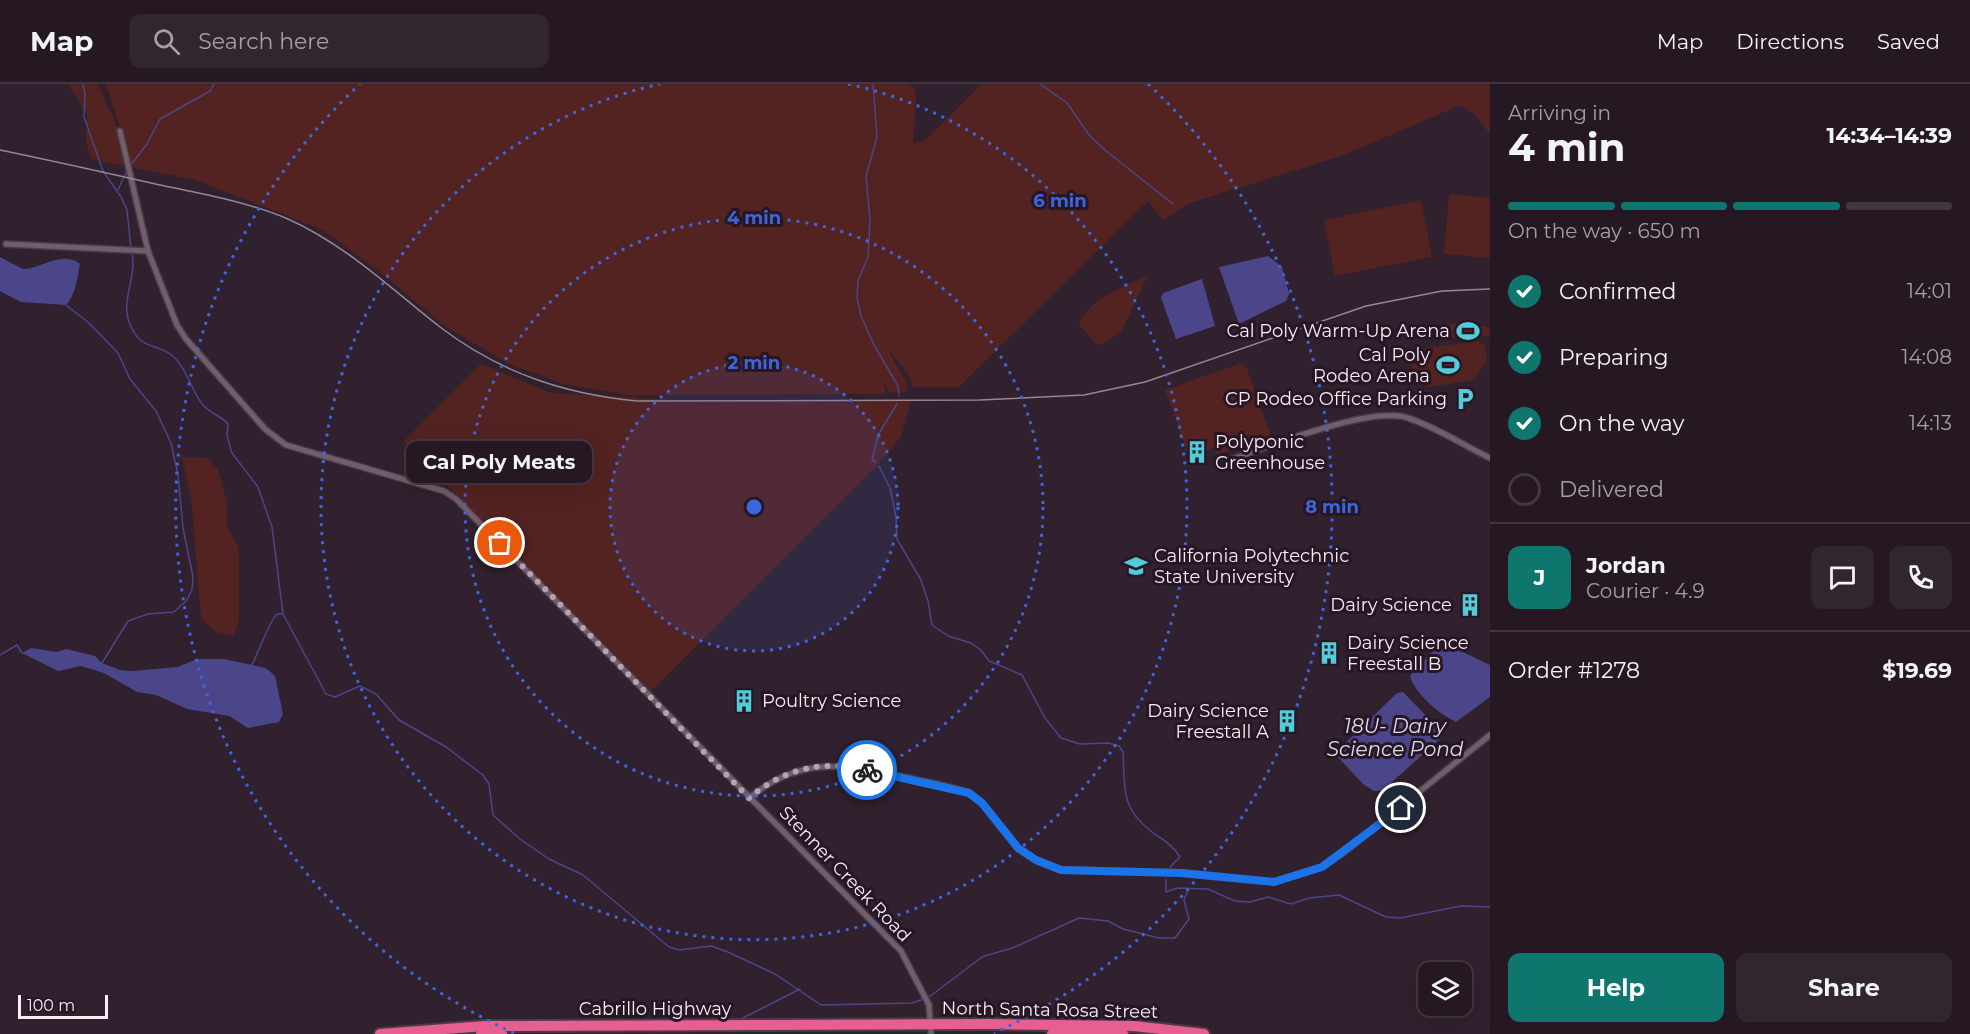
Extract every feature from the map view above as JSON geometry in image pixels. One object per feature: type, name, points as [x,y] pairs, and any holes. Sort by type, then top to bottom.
[{"type":"highway","name":"North Santa Rosa Street","points":[[931,1029],[1108,1025],[1204,1034]]},
{"type":"highway","name":"Cabrillo Highway","points":[[380,1034],[485,1026],[931,1029]]},
{"type":"highway","points":[[481,1034],[502,1034]]},
{"type":"highway","name":"North Santa Rosa Street","points":[[1052,1034],[1123,1034]]},
{"type":"street","name":"Stenner Creek Road","points":[[120,131],[148,251],[182,333],[275,438],[286,445],[444,491],[456,499],[901,951],[929,1005],[931,1029]]},
{"type":"street","points":[[6,244],[148,251]]},
{"type":"street","points":[[1227,461],[1325,426],[1381,417],[1406,417],[1490,458]]},
{"type":"street","points":[[749,798],[768,782],[789,772],[815,766],[848,766],[969,793],[982,803],[1018,848],[1036,860],[1061,870],[1181,873],[1274,882],[1322,867],[1343,853],[1490,735]]},
{"type":"shaded area","points":[[68,84],[98,84],[126,147],[106,84],[908,84],[914,87],[916,98],[913,144],[924,141],[982,84],[1490,84],[1490,134],[1475,115],[1461,105],[1341,156],[1187,204],[1163,220],[1148,201],[959,387],[912,387],[910,377],[886,346],[907,384],[905,393],[890,392],[884,383],[886,394],[629,395],[563,384],[509,364],[446,327],[374,267],[321,229],[195,180],[91,159],[86,142],[87,114]]},
{"type":"shaded area","points":[[1449,194],[1490,198],[1490,258],[1444,254]]},
{"type":"shaded area","points":[[1421,200],[1432,257],[1335,276],[1324,220]]},
{"type":"shaded area","points":[[1148,275],[1122,330],[1102,345],[1095,343],[1079,325],[1083,316],[1098,301]]},
{"type":"shaded area","name":"Cal Poly Warm-Up Arena","points":[[1457,323],[1490,327],[1490,336],[1449,338],[1446,325]]},
{"type":"shaded area","name":"Cal Poly Rodeo Arena","points":[[1479,341],[1485,345],[1487,360],[1474,380],[1430,387],[1413,374],[1411,355],[1417,349]]},
{"type":"shaded area","points":[[1241,363],[1247,369],[1271,436],[1217,455],[1214,448],[1189,457],[1165,390]]},
{"type":"shaded area","points":[[481,364],[551,393],[696,401],[911,401],[901,437],[874,469],[651,691],[404,441]]},
{"type":"shaded area","points":[[182,457],[208,458],[218,470],[227,503],[227,526],[239,548],[239,620],[234,636],[216,632],[201,619],[191,497]]},
{"type":"water","points":[[1268,256],[1282,267],[1289,294],[1286,301],[1239,324],[1219,267]]},
{"type":"water","points":[[0,257],[23,269],[59,259],[73,260],[80,264],[72,296],[66,305],[21,302],[0,291]]},
{"type":"water","points":[[1202,279],[1215,326],[1176,339],[1161,298],[1163,293]]},
{"type":"water","points":[[1448,645],[1490,665],[1490,697],[1456,722],[1428,703],[1417,690],[1410,676],[1433,651]]},
{"type":"water","points":[[31,648],[57,652],[66,649],[95,656],[102,663],[120,670],[178,667],[197,659],[224,659],[266,668],[275,676],[283,714],[279,722],[248,728],[229,716],[187,709],[156,695],[137,692],[104,673],[81,666],[58,671],[22,653]]},
{"type":"water","name":"18U- Dairy Science Pond","points":[[1403,692],[1442,732],[1441,738],[1382,791],[1374,791],[1363,784],[1336,755],[1336,752],[1397,693]]},
{"type":"waterway","points":[[83,84],[84,117],[103,171],[127,210],[131,249]]},
{"type":"waterway","points":[[130,166],[147,144],[160,119],[210,91],[214,84]]},
{"type":"waterway","points":[[873,84],[877,137],[866,176],[870,220],[868,257],[858,281],[857,297],[861,316],[874,345],[898,386],[899,396]]},
{"type":"waterway","points":[[1040,84],[1067,103],[1090,136],[1106,151],[1173,204]]},
{"type":"waterway","points":[[118,190],[127,170]]},
{"type":"waterway","points":[[132,253],[133,270],[127,305],[129,322],[139,338],[167,352],[179,362],[203,405],[228,424],[227,436],[232,453],[258,487],[272,527],[283,614],[326,694],[335,697],[360,686],[376,694],[399,720],[446,747],[483,775],[489,784],[493,815],[520,839],[549,859],[583,875],[669,947],[679,950],[711,946],[728,952],[775,974],[821,1005],[912,1003],[924,999]]},
{"type":"waterway","points":[[66,305],[89,323],[118,353],[130,379],[156,411],[171,443],[178,475],[183,528],[193,577],[192,590],[186,601],[174,612],[148,614],[128,621],[102,663]]},
{"type":"waterway","points":[[876,462],[872,460],[878,435],[897,404]]},
{"type":"waterway","points":[[879,466],[890,488],[896,517],[897,539],[921,580],[928,601],[932,625],[948,636],[971,643],[981,650],[989,661],[1022,675],[1045,718],[1061,738],[1080,744],[1108,743],[1119,746],[1123,752],[1125,787],[1129,806],[1142,823],[1168,843],[1180,857],[1170,867]]},
{"type":"waterway","points":[[251,667],[274,617],[282,614]]},
{"type":"waterway","points":[[0,655],[17,645],[22,653]]},
{"type":"waterway","points":[[1166,879],[1166,892],[1177,888],[1208,889],[1235,901],[1250,902],[1268,897],[1291,904],[1309,898],[1339,895],[1386,917],[1400,918],[1461,906],[1490,907]]},
{"type":"waterway","points":[[929,997],[982,957],[1015,947],[1079,918],[1108,921],[1123,929],[1159,938],[1175,938],[1189,919],[1184,900],[1188,890]]},
{"type":"waterway","points":[[737,1021],[800,989]]},
{"type":"railway","points":[[0,150],[225,199],[288,219],[348,254],[440,327],[485,357],[558,386],[583,393],[637,401],[980,400],[1084,395],[1145,382],[1366,306],[1442,291],[1490,289]]},
{"type":"way so far","points":[[500,543],[749,798],[768,782],[789,772],[815,766],[848,766],[867,770]]},
{"type":"place","name":"Cal Poly Warm-Up Arena","points":[[1468,331]]},
{"type":"place","name":"Cal Poly Rodeo Arena","points":[[1448,365]]},
{"type":"place","name":"CP Rodeo Office Parking","points":[[1465,399]]},
{"type":"place","name":"Polyponic Greenhouse","points":[[1197,452]]},
{"type":"place","name":"Cal Poly Meats","points":[[500,543]]},
{"type":"place","name":"California Polytechnic State University","points":[[1136,566]]},
{"type":"place","name":"Dairy Science","points":[[1470,605]]},
{"type":"place","name":"Dairy Science Freestall B","points":[[1329,653]]},
{"type":"place","name":"Poultry Science","points":[[744,701]]},
{"type":"place","name":"Dairy Science Freestall A","points":[[1287,721]]},
{"type":"route","points":[[867,770],[969,793],[982,803],[1018,848],[1036,860],[1061,870],[1181,873],[1274,882],[1322,867],[1401,808]]}]
